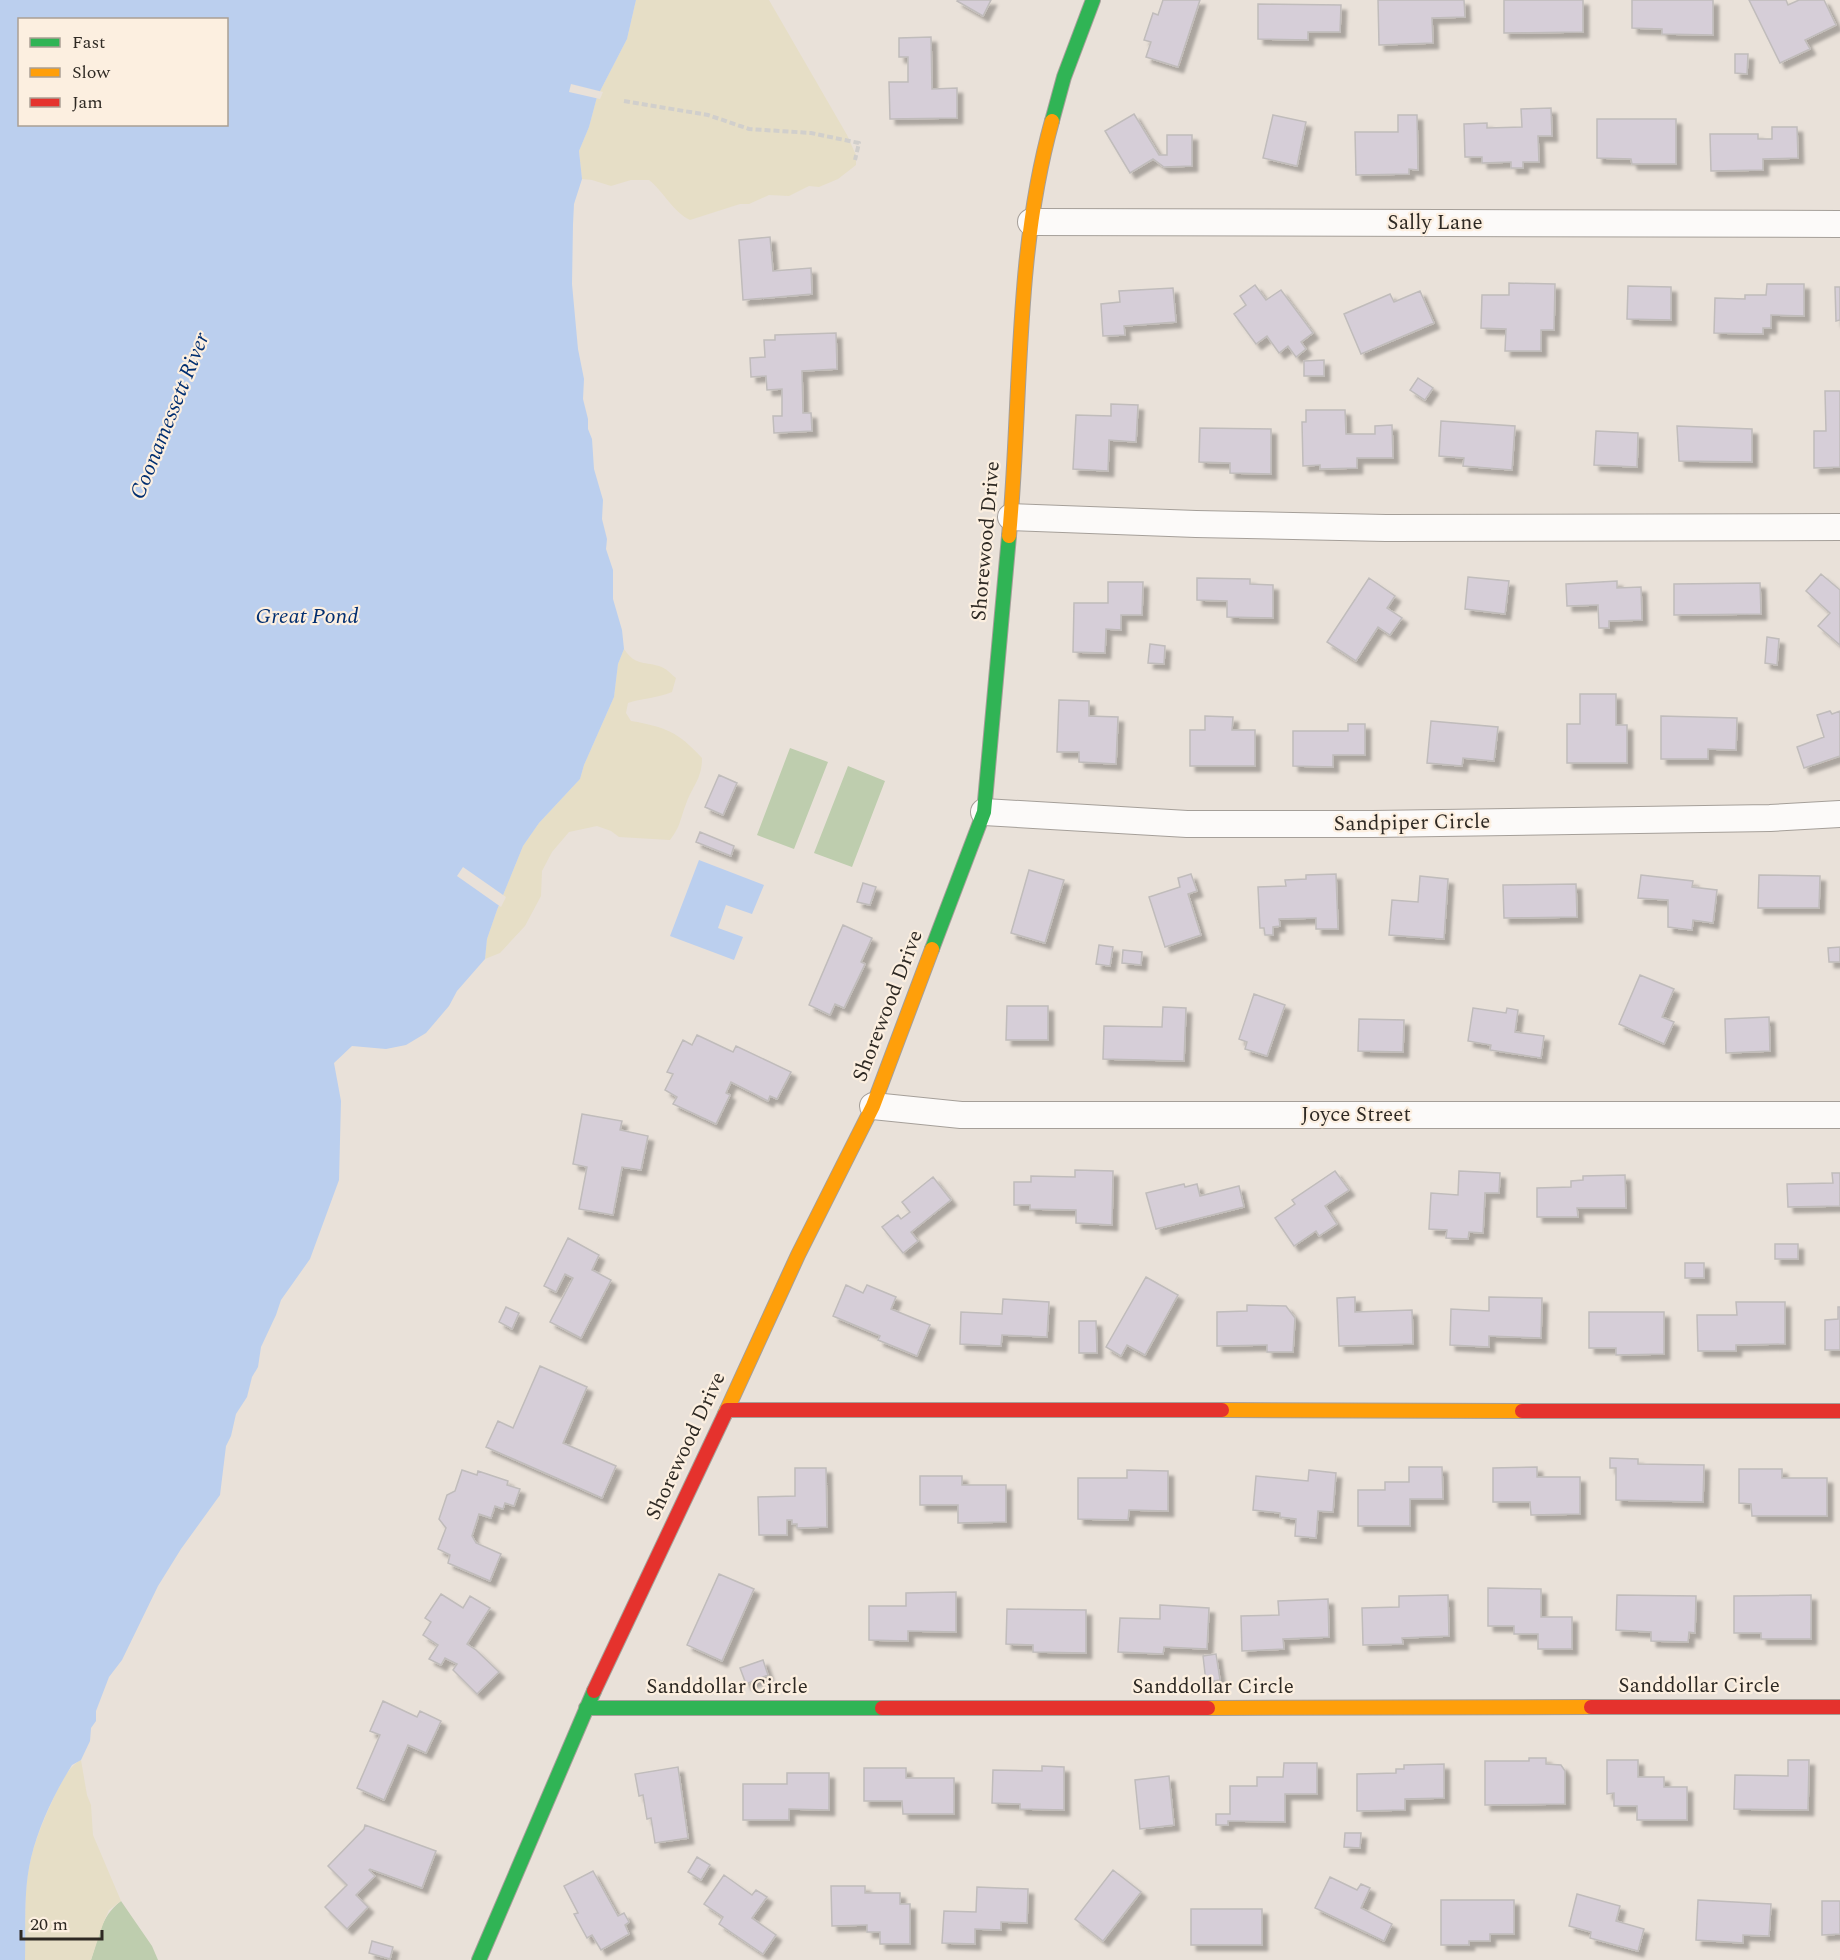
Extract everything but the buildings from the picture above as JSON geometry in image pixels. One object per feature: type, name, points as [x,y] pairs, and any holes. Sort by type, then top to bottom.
[{"type":"street","name":"Shorewood Drive","points":[[479,1960],[586,1708],[798,1255],[873,1106],[984,812],[1011,517],[1021,309],[1031,222],[1049,131],[1064,77],[1093,0]]},
{"type":"street","name":"Sally Lane","points":[[1031,222],[1840,224]]},
{"type":"street","points":[[1011,517],[1386,528],[1840,527]]},
{"type":"street","name":"Sandpiper Circle","points":[[984,812],[1222,824],[1770,818],[1840,814]]},
{"type":"street","name":"Joyce Street","points":[[873,1106],[961,1115],[1840,1115]]},
{"type":"street","points":[[727,1410],[1840,1411]]},
{"type":"street","name":"Sanddollar Circle","points":[[586,1708],[1840,1707]]},
{"type":"path","points":[[624,101],[708,115],[749,129],[810,134],[859,143],[855,160]]},
{"type":"green space","points":[[790,748],[828,762],[794,849],[757,835]]},
{"type":"green space","points":[[848,766],[885,781],[852,867],[814,853]]},
{"type":"green space","points":[[121,1901],[152,1946],[158,1960],[91,1960],[104,1921]]},
{"type":"sand","points":[[636,0],[769,0],[847,135],[856,155],[856,165],[838,179],[819,187],[809,186],[789,196],[769,195],[749,204],[740,204],[690,220],[679,212],[649,180],[631,180],[611,186],[582,179],[579,151],[589,127],[597,97],[627,39]]},
{"type":"sand","points":[[624,649],[636,661],[662,667],[676,678],[672,692],[628,703],[626,713],[631,721],[671,732],[686,742],[702,758],[699,777],[674,835],[670,840],[619,837],[597,826],[569,832],[552,852],[542,871],[541,896],[525,926],[500,953],[485,959],[487,939],[523,846],[539,823],[580,779],[614,697],[618,664]]},
{"type":"sand","points":[[81,1760],[91,1805],[93,1835],[121,1901],[109,1910],[91,1960],[25,1960],[26,1896],[28,1870],[33,1849],[61,1783],[69,1770]]},
{"type":"water","name":"Great Pond","points":[[0,0],[636,0],[627,39],[597,97],[589,127],[579,151],[582,179],[574,204],[573,224],[572,284],[578,349],[584,379],[583,399],[592,439],[594,469],[603,500],[602,519],[607,539],[606,549],[613,570],[613,599],[622,630],[624,649],[618,664],[614,697],[580,779],[539,823],[523,846],[487,939],[485,959],[457,991],[449,1006],[426,1033],[406,1045],[386,1049],[352,1046],[334,1063],[341,1101],[339,1180],[310,1259],[281,1300],[261,1347],[258,1367],[252,1377],[247,1397],[236,1414],[226,1446],[220,1495],[181,1549],[158,1586],[122,1660],[109,1677],[96,1711],[96,1721],[91,1728],[90,1741],[81,1760],[72,1765],[53,1798],[43,1822],[34,1846],[27,1884],[25,1960],[0,1960]]},
{"type":"water","points":[[699,860],[764,885],[752,914],[726,905],[718,928],[743,937],[734,960],[670,936]]},
{"type":"pier","points":[[571,84],[603,92],[600,99],[569,92]]},
{"type":"pier","points":[[463,867],[506,897],[501,907],[457,876]]},
{"type":"traffic: fast","points":[[1052,121],[1064,77],[1093,0]]},
{"type":"traffic: fast","points":[[932,949],[984,812],[1009,536]]},
{"type":"traffic: fast","points":[[479,1960],[594,1691]]},
{"type":"traffic: fast","points":[[586,1708],[882,1708]]},
{"type":"traffic: slow","points":[[1009,536],[1025,276],[1040,172],[1052,121]]},
{"type":"traffic: slow","points":[[725,1414],[798,1255],[873,1106],[932,949]]},
{"type":"traffic: slow","points":[[1222,1410],[1522,1411]]},
{"type":"traffic: slow","points":[[1208,1708],[1591,1707]]},
{"type":"traffic: jam","points":[[727,1410],[1222,1410]]},
{"type":"traffic: jam","points":[[1522,1411],[1840,1411]]},
{"type":"traffic: jam","points":[[594,1691],[725,1414]]},
{"type":"traffic: jam","points":[[1591,1707],[1840,1707]]},
{"type":"traffic: jam","points":[[882,1708],[1208,1708]]},
{"type":"water label","name":"Coonamessett River","points":[[170,416]]}]
